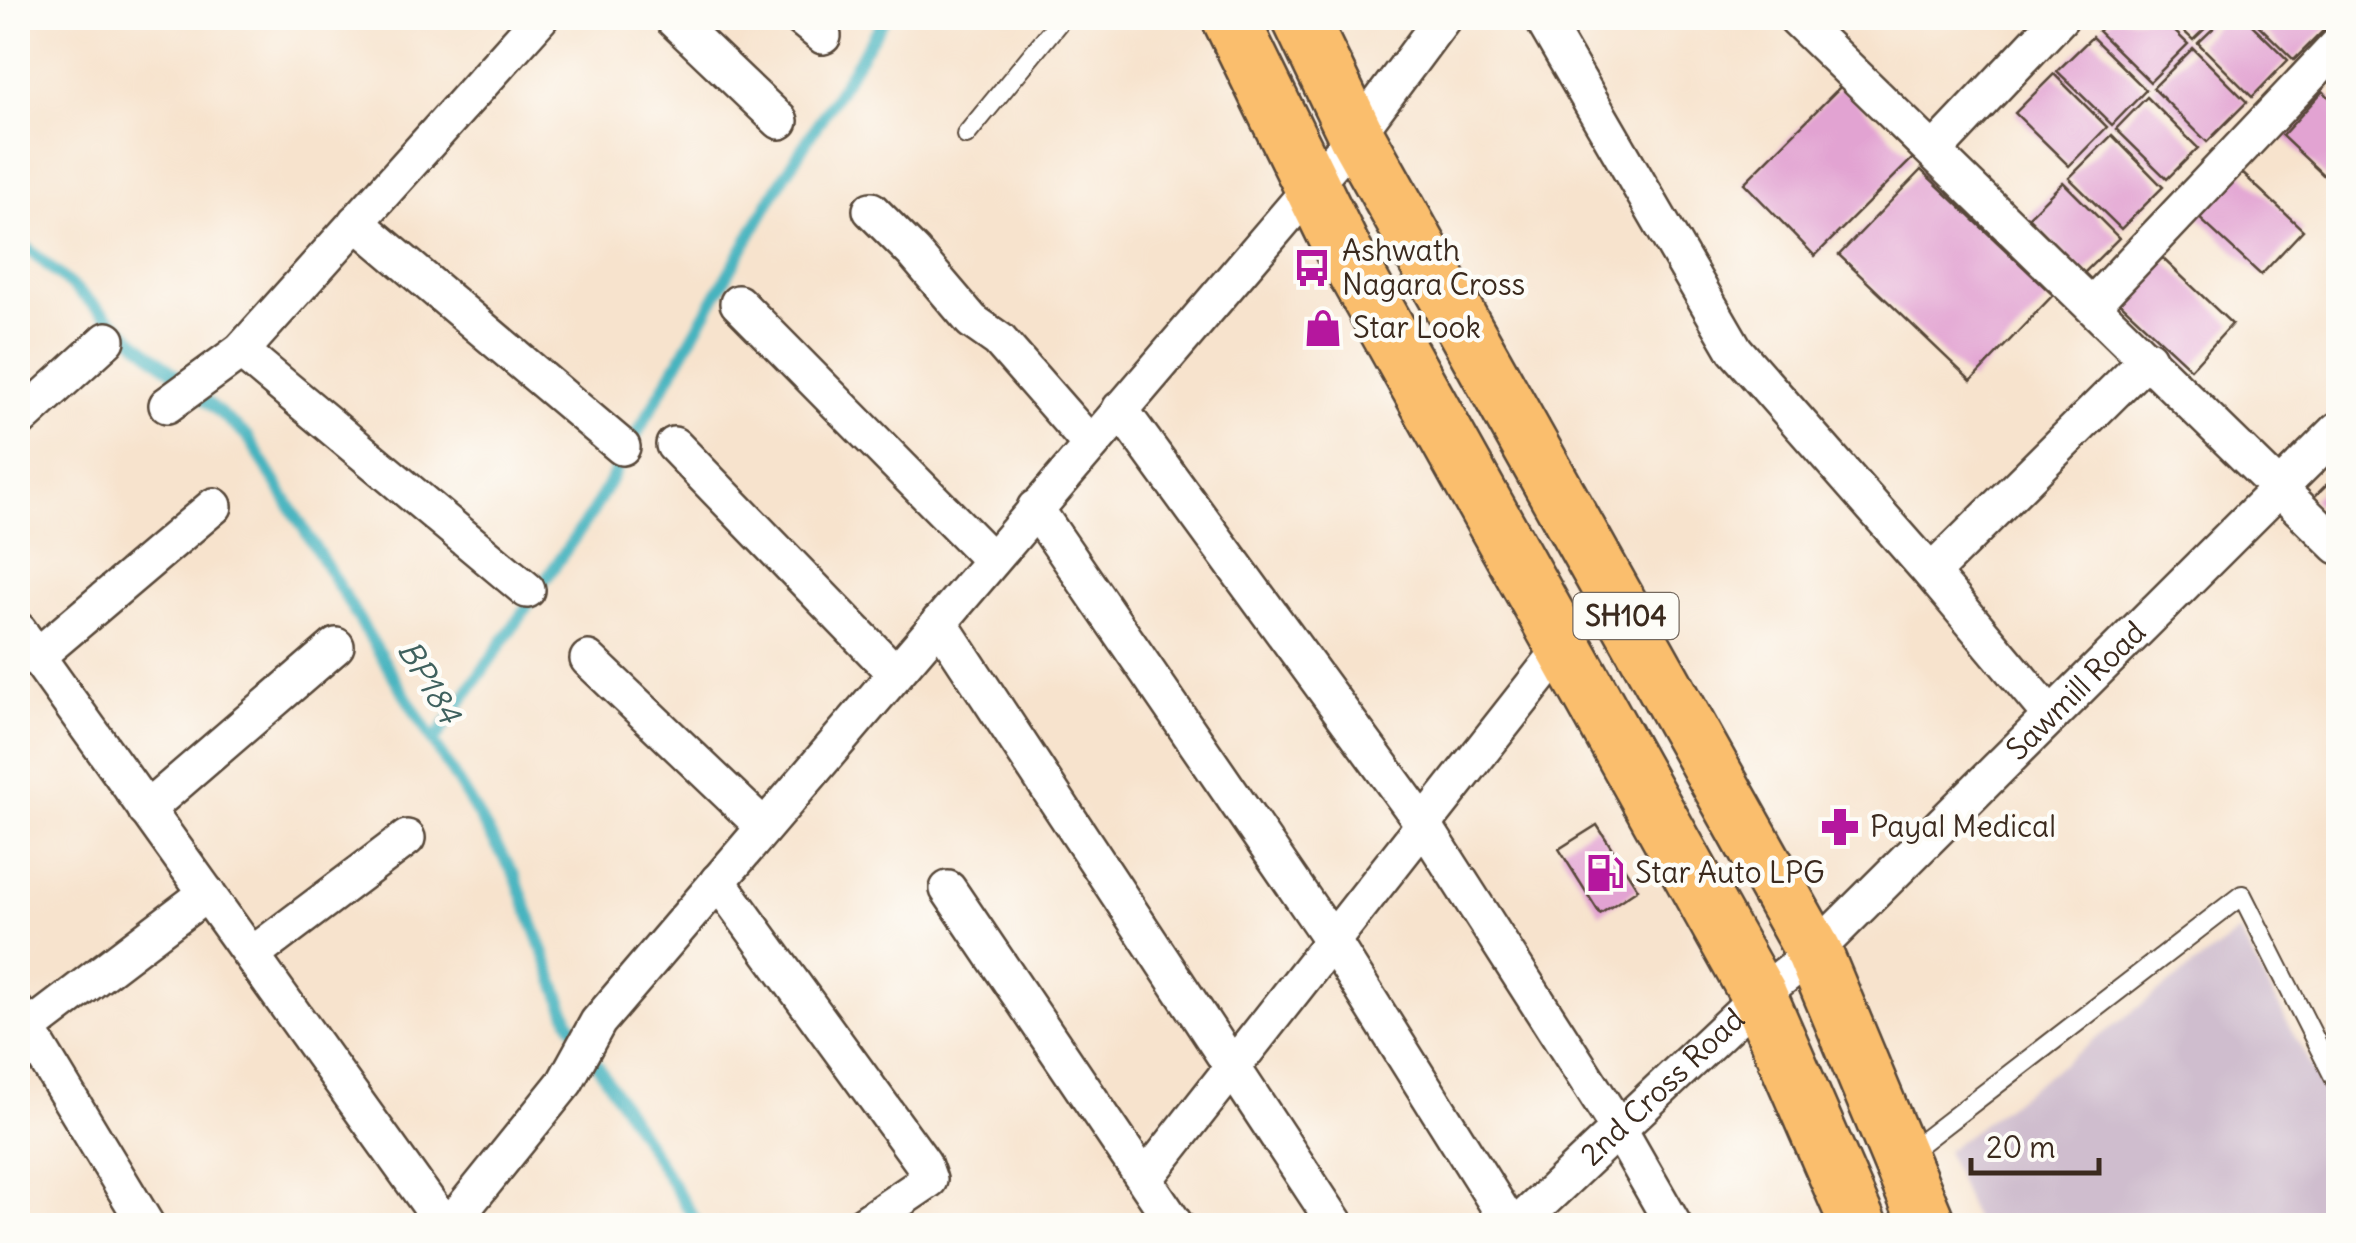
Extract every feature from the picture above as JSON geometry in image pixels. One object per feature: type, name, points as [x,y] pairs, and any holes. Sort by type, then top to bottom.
[{"type":"main road","name":"SH104","points":[[1230,18],[1354,269],[1759,996],[1859,1226]]},
{"type":"main road","name":"SH104","points":[[1300,18],[1356,135],[1814,952],[1928,1226]]},
{"type":"street","points":[[167,405],[242,351],[540,18]]},
{"type":"street","points":[[672,18],[780,121]]},
{"type":"street","points":[[214,506],[26,644],[447,1226],[565,1082],[598,1022],[1356,135],[1443,18]]},
{"type":"street","points":[[1542,18],[1736,350],[1932,573],[2051,716]]},
{"type":"street","points":[[1935,150],[2060,18]]},
{"type":"street","points":[[1806,21],[2338,546]]},
{"type":"street","points":[[2092,304],[2338,45]]},
{"type":"street","points":[[872,210],[972,321],[999,340],[1090,444]]},
{"type":"street","points":[[356,222],[622,446]]},
{"type":"street","points":[[738,303],[992,560]]},
{"type":"street","points":[[18,421],[107,340]]},
{"type":"street","points":[[242,351],[526,590]]},
{"type":"street","points":[[1932,573],[2148,358]]},
{"type":"street","points":[[1120,409],[1424,825],[1618,1128],[1674,1226]]},
{"type":"street","name":"Sawmill Road","points":[[1814,952],[2338,430]]},
{"type":"street","points":[[674,445],[895,673]]},
{"type":"street","points":[[1035,508],[1332,942],[1514,1226]]},
{"type":"street","points":[[939,622],[1337,1226]]},
{"type":"street","points":[[146,810],[336,646]]},
{"type":"street","points":[[1146,1179],[1563,647]]},
{"type":"street","points":[[588,660],[764,827]]},
{"type":"street","points":[[252,955],[407,838]]},
{"type":"street","points":[[718,881],[922,1163],[929,1180],[861,1226]]},
{"type":"street","points":[[948,889],[1176,1226]]},
{"type":"street","points":[[147,1226],[22,1022],[206,893]]},
{"type":"street","name":"2nd Cross Road","points":[[1514,1226],[1759,996],[1814,952]]},
{"type":"lane","points":[[966,135],[1062,18]]},
{"type":"lane","points":[[1900,1158],[2242,895],[2338,1085]]},
{"type":"shaded area","points":[[2239,932],[2338,1117],[2338,1225],[1977,1225],[1946,1151]]},
{"type":"building","points":[[2112,18],[2161,18],[2188,44],[2150,82],[2098,31]]},
{"type":"building","points":[[2170,18],[2216,18],[2193,40]]},
{"type":"building","points":[[2224,18],[2245,18],[2288,60],[2252,97],[2198,43]]},
{"type":"building","points":[[2251,18],[2324,18],[2330,24],[2294,60]]},
{"type":"building","points":[[2092,37],[2146,90],[2112,125],[2057,71]]},
{"type":"building","points":[[2193,48],[2247,102],[2207,142],[2153,88]]},
{"type":"building","points":[[2054,74],[2107,127],[2069,166],[2015,113]]},
{"type":"building","points":[[1841,86],[1913,158],[1815,256],[1744,183]]},
{"type":"building","points":[[2323,91],[2338,106],[2338,189],[2282,136]]},
{"type":"building","points":[[2147,97],[2198,148],[2167,179],[2116,129]]},
{"type":"building","points":[[2112,135],[2163,187],[2121,229],[2069,178]]},
{"type":"building","points":[[1921,170],[2053,295],[1971,381],[1839,255]]},
{"type":"building","points":[[2240,171],[2303,230],[2261,275],[2197,216]]},
{"type":"building","points":[[2063,182],[2119,238],[2084,273],[2028,217]]},
{"type":"building","points":[[2158,254],[2232,324],[2191,369],[2116,299]]},
{"type":"building","points":[[2338,473],[2338,526],[2312,499]]},
{"type":"building","points":[[1597,825],[1638,889],[1600,914],[1559,849]]},
{"type":"waterway","points":[[433,742],[593,511],[777,188],[885,18]]},
{"type":"waterway","name":"BP184","points":[[18,240],[248,437],[515,876],[569,1020],[699,1226]]},
{"type":"place","name":"Ashwath Nagara Cross","points":[[1312,268]]},
{"type":"place","name":"Star Look","points":[[1323,328]]},
{"type":"place","name":"Payal Medical","points":[[1840,827]]},
{"type":"place","name":"Star Auto LPG","points":[[1605,873]]}]
